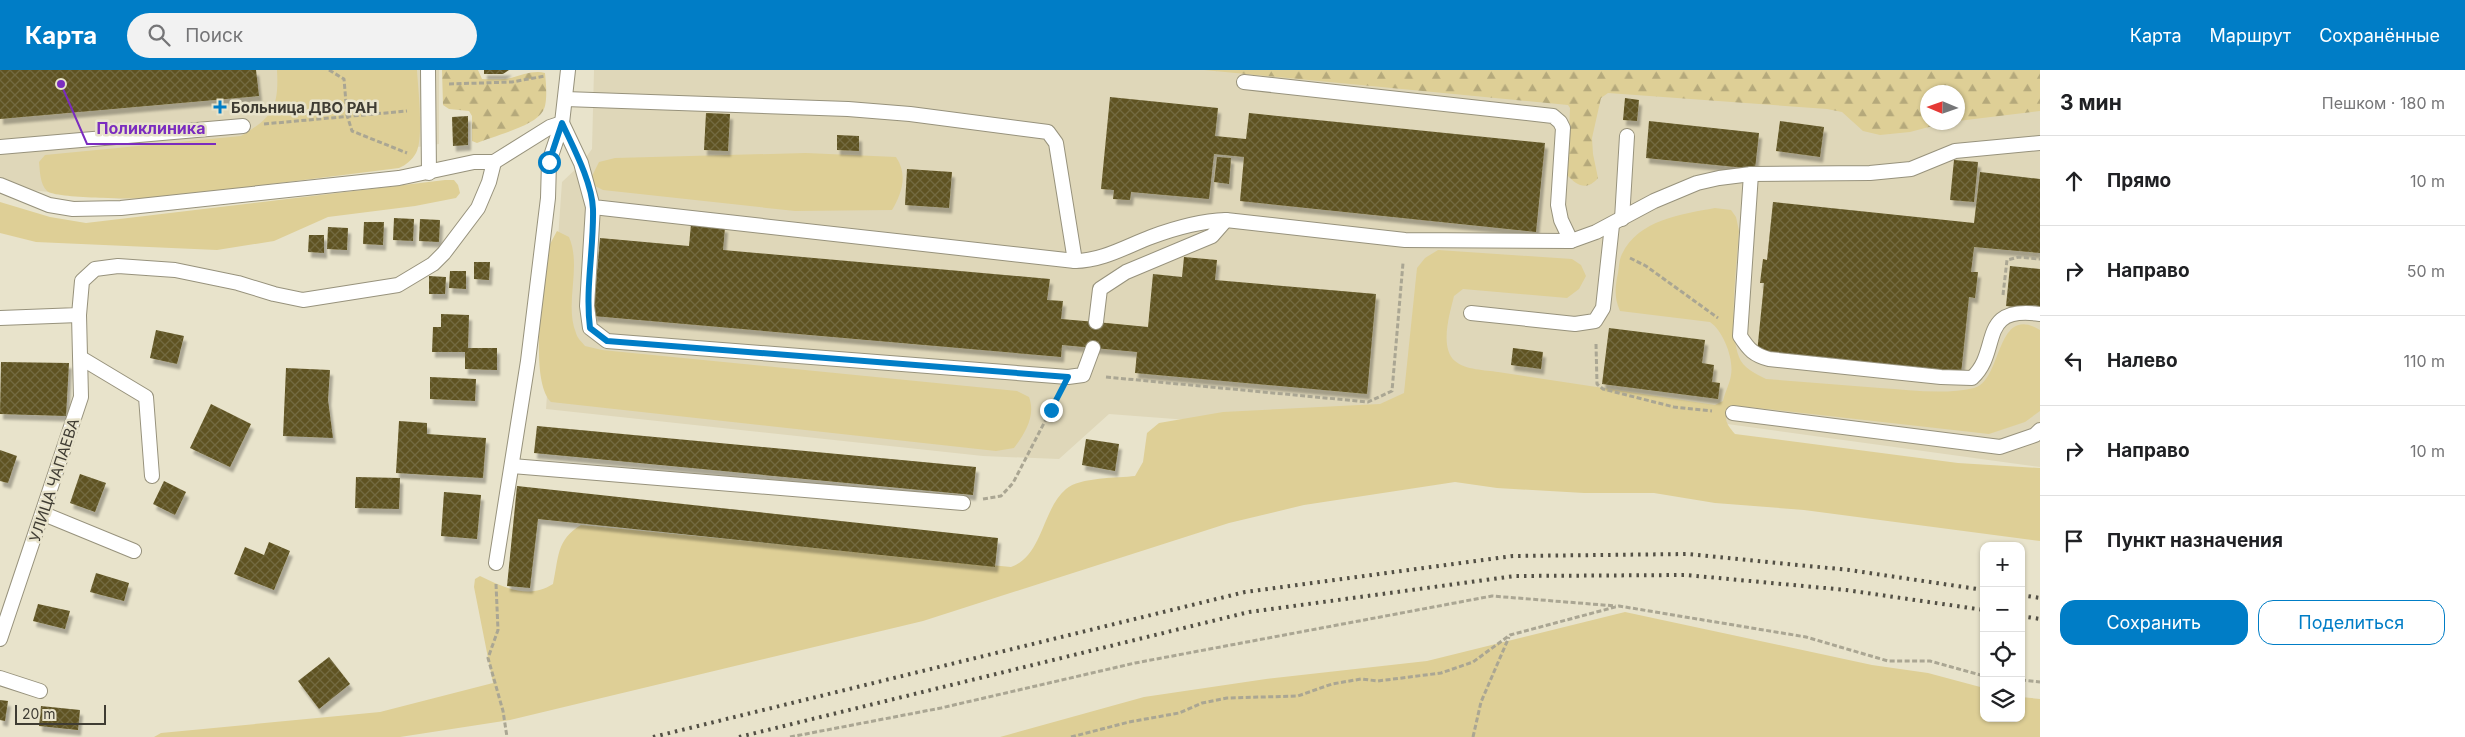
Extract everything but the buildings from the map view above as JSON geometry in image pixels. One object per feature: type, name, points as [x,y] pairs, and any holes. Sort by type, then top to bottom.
[{"type":"lane","points":[[496,564],[512,466],[548,198],[549,162],[562,123],[568,71]]},
{"type":"lane","points":[[428,77],[428,167]]},
{"type":"lane","points":[[1244,82],[1553,116],[1560,122],[1563,128],[1558,205],[1561,220],[1571,241]]},
{"type":"lane","points":[[565,99],[848,109],[920,115],[1048,132],[1056,143],[1075,261]]},
{"type":"lane","points":[[0,185],[49,205],[73,209],[121,208],[428,167],[474,162],[494,162],[550,127],[562,123]]},
{"type":"lane","points":[[562,123],[581,163],[593,207],[587,306],[590,328],[607,341],[1068,377],[1083,375],[1093,348]]},
{"type":"lane","points":[[0,147],[243,126]]},
{"type":"lane","points":[[1471,313],[1575,324],[1595,321],[1603,308],[1610,249],[1617,222],[1627,136]]},
{"type":"lane","points":[[593,207],[1075,261],[1088,261],[1184,227],[1207,221],[1226,220],[1405,240],[1571,241],[1617,222],[1654,201],[1697,183],[1751,174],[1870,173],[1911,169],[1955,151],[2040,143]]},
{"type":"lane","name":"УЛИЦА ЧАПАЕВА","points":[[0,639],[44,514],[81,397],[79,315],[82,281],[94,269],[118,266],[175,270],[238,283],[274,294],[303,300],[398,285],[433,264],[444,253],[478,208],[489,182],[494,162]]},
{"type":"lane","points":[[1751,174],[1740,336],[1749,350],[1769,359],[1972,378],[1980,371],[1991,333],[2000,320],[2015,314],[2040,314]]},
{"type":"lane","points":[[1096,322],[1100,289],[1126,272],[1212,236],[1226,220]]},
{"type":"lane","points":[[0,318],[79,315]]},
{"type":"lane","points":[[81,358],[146,397],[152,476]]},
{"type":"lane","points":[[1733,414],[2000,448],[2035,435],[2040,430]]},
{"type":"lane","points":[[512,466],[963,503]]},
{"type":"lane","points":[[44,514],[134,551]]},
{"type":"lane","points":[[0,678],[40,691]]},
{"type":"path","points":[[330,70],[344,79],[347,115],[352,131],[428,167]]},
{"type":"path","points":[[428,77],[512,82],[568,71]]},
{"type":"path","points":[[243,126],[347,115],[428,110]]},
{"type":"path","points":[[1083,375],[1368,402],[1392,392],[1405,240]]},
{"type":"path","points":[[1610,249],[1646,266],[1721,320],[1741,328]]},
{"type":"path","points":[[2000,320],[2007,260],[2019,257],[2040,260]]},
{"type":"path","points":[[1595,321],[1597,384],[1603,389],[1674,406],[1733,414]]},
{"type":"path","points":[[963,503],[1001,496],[1013,483],[1068,377]]},
{"type":"path","points":[[496,564],[498,630],[488,658],[503,711],[507,737]]},
{"type":"path","points":[[790,737],[941,708],[1135,663],[1492,596],[1619,606],[1806,637],[1888,661],[1930,661],[1980,675]]},
{"type":"path","points":[[1071,737],[1129,722],[1180,712],[1202,703],[1227,698],[1298,696],[1332,684],[1361,679],[1378,681],[1441,673],[1473,662],[1509,636],[1619,606]]},
{"type":"path","points":[[1473,737],[1481,702],[1509,636]]},
{"type":"path","points":[[2025,680],[2040,682]]},
{"type":"shaded area","name":"Больница ДВО РАН","points":[[0,70],[439,70],[439,144],[295,164],[128,200],[0,187]]},
{"type":"shaded area","points":[[594,70],[2040,70],[2040,467],[1502,393],[1241,424],[1109,414],[1059,459],[983,456],[546,409],[562,182],[581,164],[592,149]]},
{"type":"green space","points":[[277,70],[417,70],[420,136],[413,158],[399,168],[151,199],[96,198],[53,194],[47,191],[43,185],[39,162],[45,155],[241,136],[260,123],[272,110],[277,93]]},
{"type":"green space","points":[[442,70],[478,70],[482,79],[504,79],[532,72],[545,73],[545,107],[539,116],[523,126],[477,143],[472,141],[472,116],[469,111],[449,109],[443,105]]},
{"type":"green space","points":[[1204,70],[2040,70],[2040,111],[1965,120],[1965,85],[1920,85],[1920,129],[1880,135],[1863,131],[1842,112],[1827,109],[1608,93],[1601,98],[1592,138],[1598,178],[1586,186],[1578,184],[1567,175],[1570,108],[1568,105]]},
{"type":"green space","points":[[806,153],[896,157],[903,177],[899,197],[892,210],[795,211],[603,190],[593,185],[592,176],[599,162],[615,158]]},
{"type":"green space","points":[[454,180],[458,185],[460,193],[456,198],[415,206],[328,217],[274,241],[217,250],[36,242],[0,233],[0,202],[50,217],[86,223]]},
{"type":"green space","points":[[1715,208],[1731,210],[1736,217],[1739,231],[1735,278],[1734,330],[1739,357],[1754,373],[1766,379],[1915,391],[1963,390],[1974,388],[1983,382],[1990,372],[2007,335],[2015,327],[2025,324],[2040,330],[2040,411],[2025,422],[1989,434],[1731,405],[1728,409],[1726,420],[1735,434],[1958,463],[2040,468],[2040,541],[1804,510],[1715,503],[1654,493],[1584,493],[1497,488],[1455,482],[1304,505],[1229,523],[923,621],[510,720],[400,737],[154,737],[161,733],[380,712],[493,683],[474,587],[475,579],[480,576],[516,590],[534,591],[544,589],[553,584],[558,557],[563,543],[581,525],[1011,567],[1022,561],[1030,553],[1052,508],[1066,489],[1080,482],[1090,480],[1135,476],[1143,462],[1147,433],[1159,423],[1223,412],[1380,404],[1404,393],[1417,268],[1425,258],[1438,250],[1572,259],[1581,265],[1586,276],[1579,289],[1567,298],[1463,289],[1454,296],[1447,330],[1450,355],[1459,364],[1476,369],[1715,405],[1723,401],[1730,378],[1731,361],[1727,346],[1715,326],[1710,322],[1620,311],[1617,302],[1616,283],[1621,256],[1629,243],[1639,233],[1662,220]]},
{"type":"green space","points":[[557,231],[569,237],[573,249],[573,321],[577,337],[585,346],[602,350],[1017,391],[1029,397],[1031,411],[1028,424],[1014,448],[996,451],[551,402],[544,391],[541,375],[539,333],[547,257],[550,244]]},
{"type":"green space","points":[[1625,612],[1872,665],[1928,673],[1980,687],[1980,722],[2025,722],[2025,697],[2040,699],[2040,737],[1000,737],[1144,697],[1266,679],[1427,661]]},
{"type":"railway","points":[[653,737],[1245,592],[1513,556],[1687,554],[1849,570],[1980,589]]},
{"type":"railway","points":[[739,737],[1249,612],[1515,576],[1686,575],[1846,590],[1980,609]]},
{"type":"railway","points":[[2025,596],[2040,598]]},
{"type":"railway","points":[[2025,617],[2040,619]]},
{"type":"place","name":"Поликлиника","points":[[61,84]]},
{"type":"place","name":"Больница ДВО РАН","points":[[220,107]]},
{"type":"route","points":[[549,162],[562,123],[581,163],[593,207],[587,306],[590,328],[607,341],[1068,377],[1051,410]]}]
